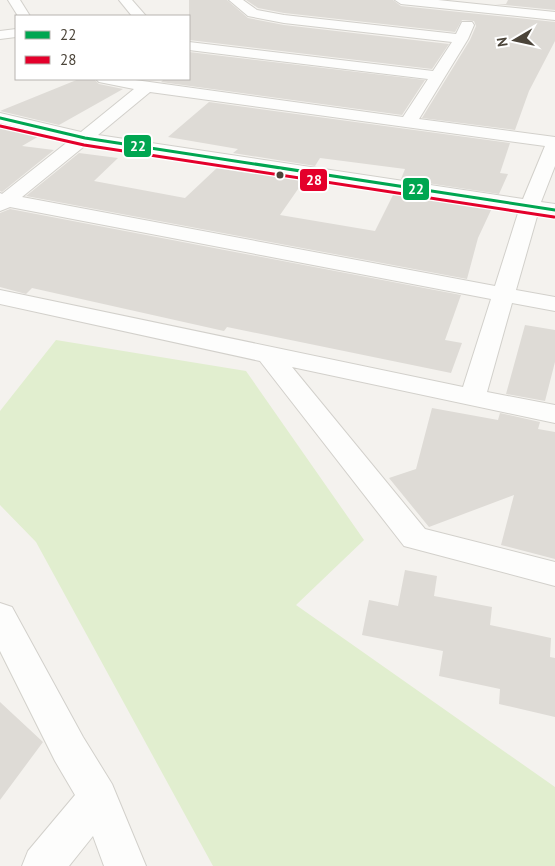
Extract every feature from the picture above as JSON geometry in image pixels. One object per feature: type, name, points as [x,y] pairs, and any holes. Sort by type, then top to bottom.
[{"type":"street","points":[[14,0],[23,15]]},
{"type":"street","points":[[125,0],[138,15]]},
{"type":"street","points":[[234,0],[253,13],[284,19],[462,39]]},
{"type":"street","points":[[400,0],[478,4],[555,16]]},
{"type":"street","points":[[409,121],[462,39],[478,4]]},
{"type":"street","points":[[0,35],[15,33]]},
{"type":"street","points":[[190,46],[438,76]]},
{"type":"street","points":[[110,80],[148,87],[409,121],[555,143],[530,206],[473,396]]},
{"type":"street","points":[[2,202],[148,87]]},
{"type":"street","points":[[0,118],[85,138],[555,210]]},
{"type":"street","points":[[2,202],[555,304]]},
{"type":"street","points":[[0,297],[555,414]]},
{"type":"street","points":[[269,355],[415,538],[555,574]]},
{"type":"street","points":[[0,617],[69,749],[98,797],[125,866]]},
{"type":"street","points":[[43,866],[98,797]]},
{"type":"green space","points":[[56,340],[246,371],[364,540],[296,605],[555,787],[555,866],[213,866],[36,542],[0,505],[0,411]]},
{"type":"building","points":[[189,0],[227,0],[248,18],[284,25],[449,44],[432,69],[190,40]]},
{"type":"building","points":[[246,0],[393,0],[401,6],[555,22],[555,41],[529,91],[515,130],[422,118],[470,40],[476,26],[474,21],[462,20],[455,32],[284,13],[258,8]]},
{"type":"building","points":[[508,0],[555,0],[555,10],[495,4],[506,4]]},
{"type":"building","points":[[190,52],[425,80],[402,115],[161,82],[163,80],[190,80]]},
{"type":"building","points":[[77,80],[95,80],[99,84],[123,89],[59,125],[0,111]]},
{"type":"building","points":[[209,102],[510,143],[500,173],[508,174],[499,194],[401,179],[405,169],[320,158],[315,166],[233,153],[238,149],[168,137]]},
{"type":"building","points":[[0,125],[41,135],[22,146],[54,150],[2,192],[0,191]]},
{"type":"building","points":[[79,153],[118,158],[94,181],[185,198],[219,166],[305,179],[280,215],[375,231],[394,193],[492,208],[478,238],[467,279],[26,196]]},
{"type":"building","points":[[10,209],[461,295],[445,340],[462,343],[451,373],[227,327],[224,331],[32,288],[26,294],[0,287],[0,213]]},
{"type":"building","points":[[525,325],[555,330],[555,362],[545,401],[506,394]]},
{"type":"building","points":[[432,408],[498,420],[500,413],[540,422],[538,429],[555,432],[555,559],[501,545],[514,495],[429,527],[389,478],[416,469]]},
{"type":"building","points":[[405,570],[437,576],[434,596],[492,607],[490,625],[551,638],[550,657],[555,658],[555,717],[499,704],[500,689],[439,676],[443,651],[362,635],[369,600],[398,606]]},
{"type":"building","points":[[0,702],[43,742],[0,800]]},
{"type":"transit line","name":"22","points":[[0,118],[85,138],[555,210]]},
{"type":"transit line","name":"28","points":[[0,126],[84,145],[554,217]]}]
